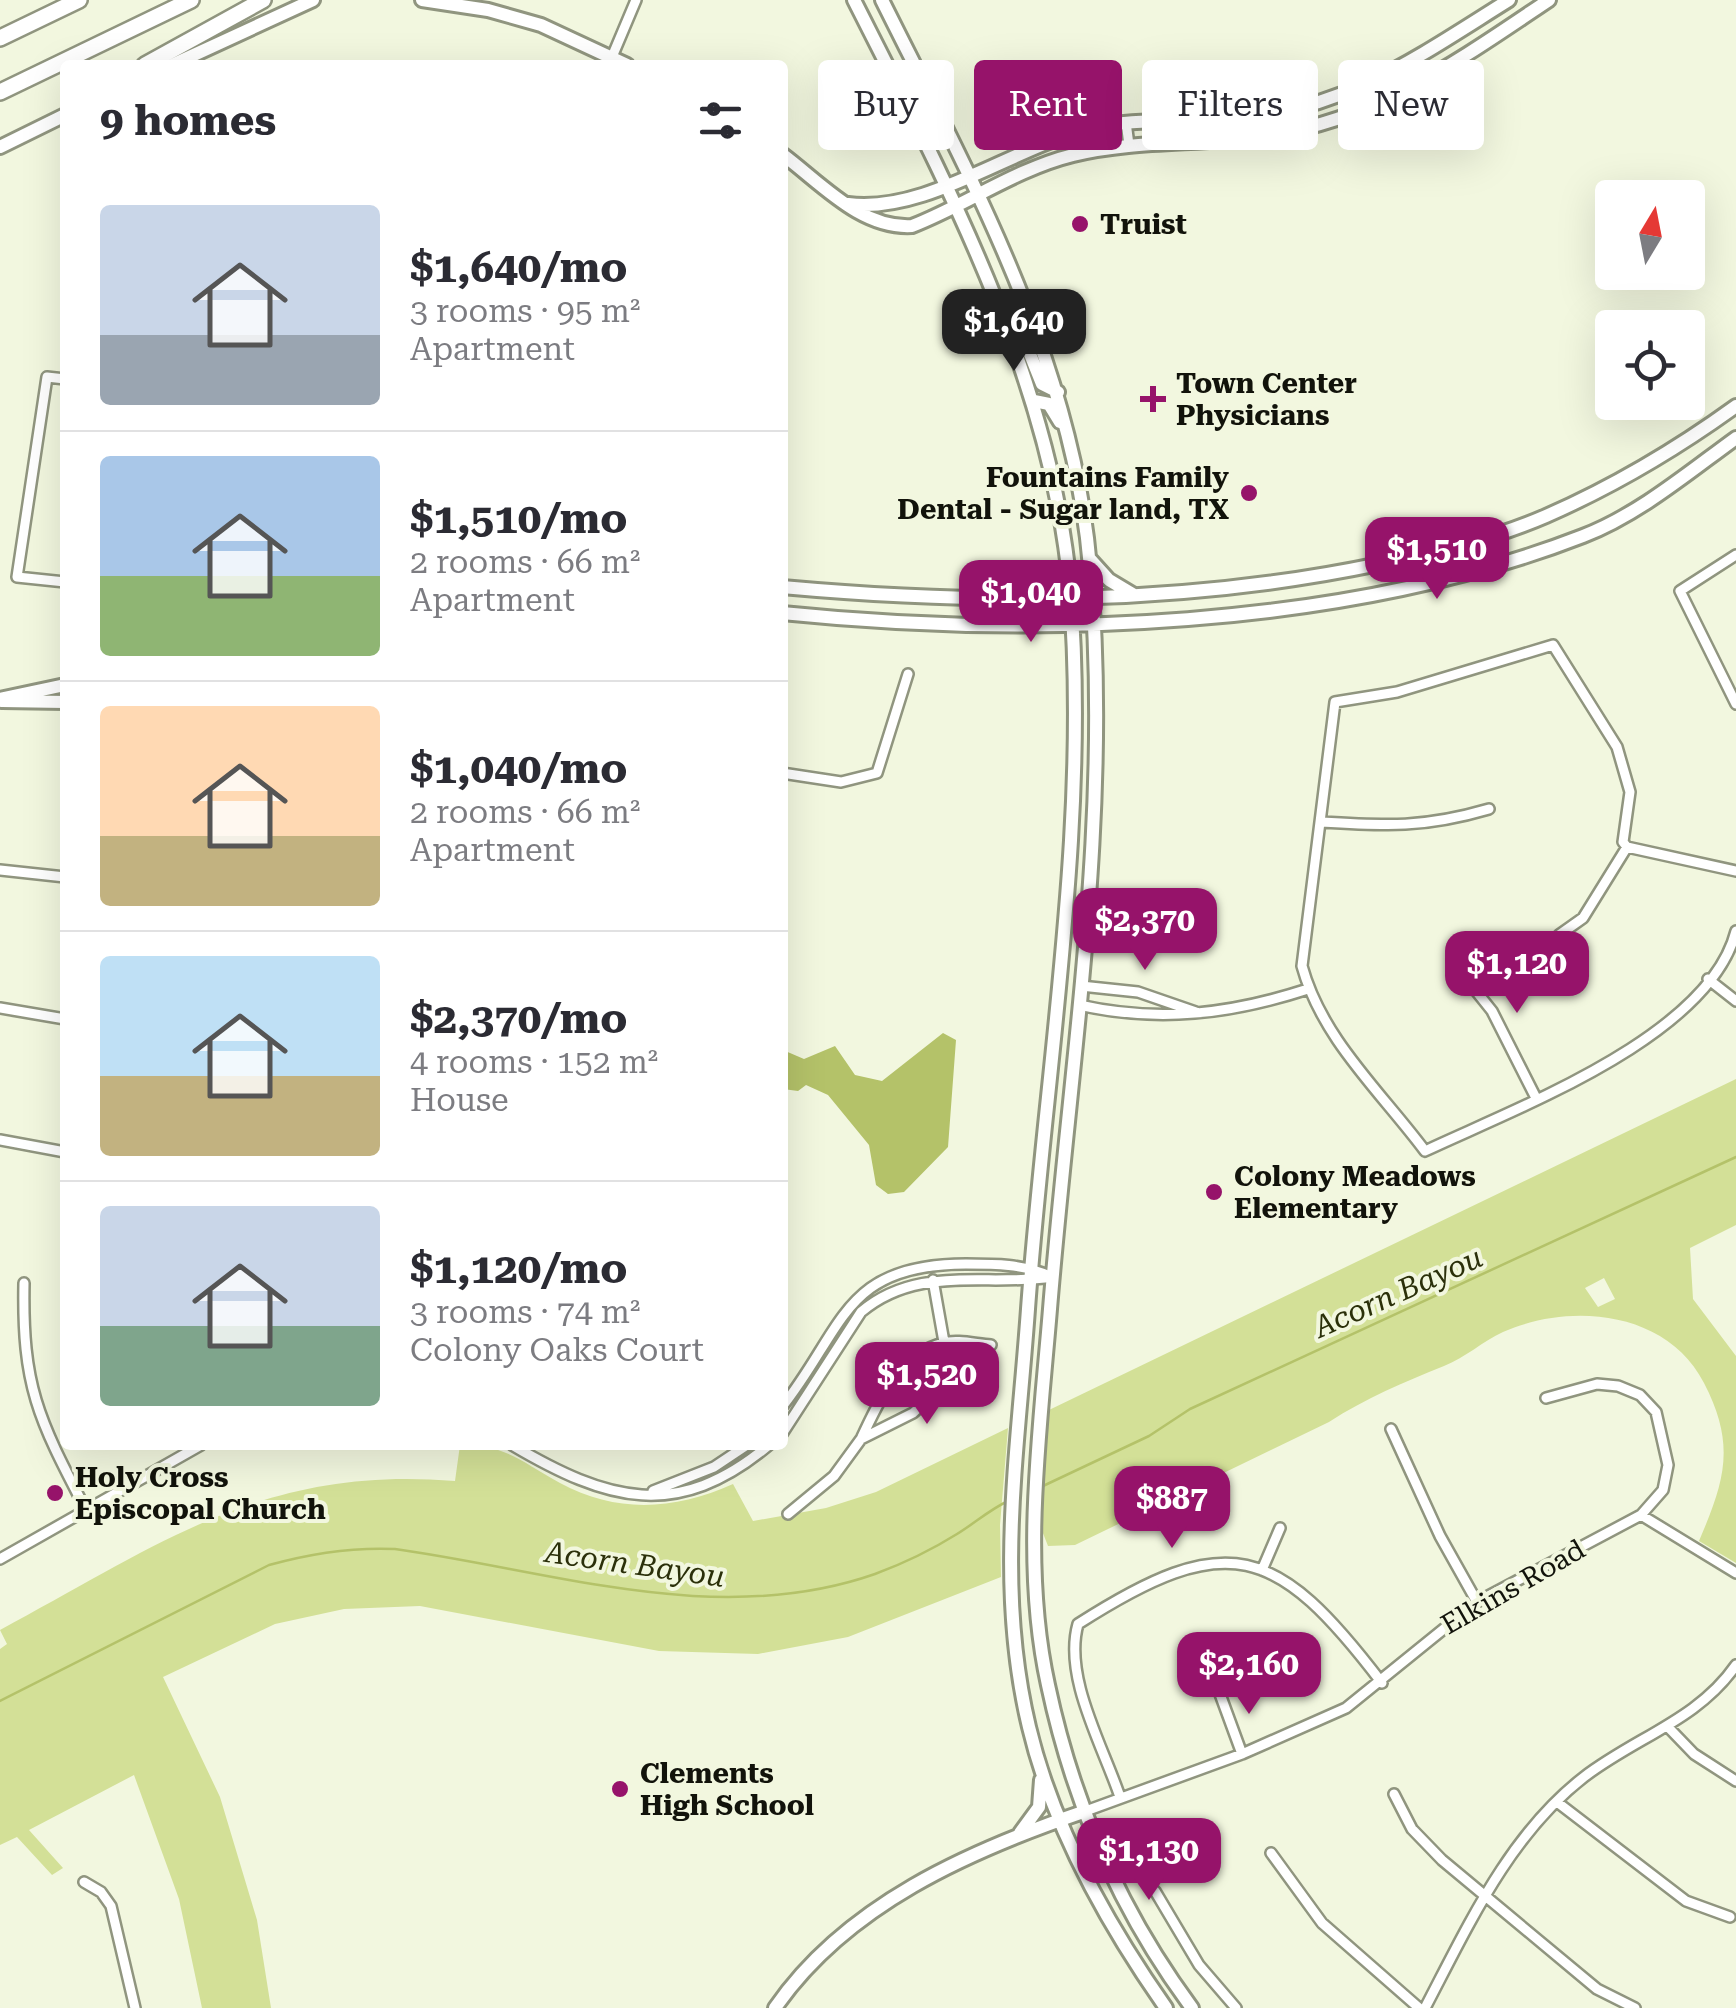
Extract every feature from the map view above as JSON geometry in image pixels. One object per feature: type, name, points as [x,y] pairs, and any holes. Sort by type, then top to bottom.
[{"type":"highway","points":[[0,38],[79,0]]},
{"type":"highway","points":[[66,60],[190,0]]},
{"type":"highway","points":[[155,60],[263,0]]},
{"type":"highway","points":[[0,92],[60,63]]},
{"type":"main road","points":[[183,60],[313,0]]},
{"type":"main road","points":[[854,0],[999,304],[1034,401],[1070,597],[1076,740],[1014,1449],[1008,1552],[1011,1621],[1021,1692],[1040,1767],[1059,1820],[1098,1898],[1166,2008]]},
{"type":"main road","points":[[882,0],[1039,332],[1072,447],[1090,559],[1095,622],[1097,832],[1052,1277],[1034,1542],[1047,1682],[1083,1812],[1117,1891],[1161,1966],[1192,2008]]},
{"type":"main road","points":[[848,204],[899,203],[1059,137],[1126,122],[1239,119],[1323,104],[1370,85],[1509,0]]},
{"type":"main road","points":[[1456,60],[1549,0]]},
{"type":"main road","points":[[422,2],[514,16],[618,60]]},
{"type":"main road","points":[[0,147],[60,118]]},
{"type":"main road","points":[[788,159],[860,215],[892,227],[912,226],[1069,156],[1129,145],[1236,140],[1338,120]]},
{"type":"main road","points":[[999,304],[1024,338],[1042,384],[1058,392]]},
{"type":"main road","points":[[1034,401],[1049,404],[1072,447]]},
{"type":"main road","points":[[788,588],[918,600],[1134,595],[1309,579],[1454,548],[1543,517],[1608,486],[1736,406]]},
{"type":"main road","points":[[788,614],[918,625],[1072,623],[1323,604],[1460,576],[1586,536],[1735,441]]},
{"type":"main road","points":[[1454,548],[1460,576]]},
{"type":"main road","points":[[1090,559],[1110,580],[1134,595]]},
{"type":"main road","points":[[1222,588],[1226,613]]},
{"type":"main road","points":[[918,600],[918,625]]},
{"type":"main road","points":[[0,700],[60,686]]},
{"type":"main road","points":[[0,700],[60,702]]},
{"type":"main road","points":[[1070,831],[1097,832]]},
{"type":"main road","points":[[1056,994],[1081,986]]},
{"type":"main road","points":[[1056,994],[1079,1005]]},
{"type":"main road","points":[[1017,1837],[1040,1807],[1040,1767]]},
{"type":"main road","name":"Elkins Road","points":[[776,2008],[834,1944],[902,1893],[955,1861],[1083,1812]]},
{"type":"street","points":[[612,57],[636,0]]},
{"type":"street","points":[[1509,0],[1520,19]]},
{"type":"street","points":[[1423,54],[1426,60]]},
{"type":"street","points":[[1323,104],[1330,123]]},
{"type":"street","points":[[1126,122],[1129,145]]},
{"type":"street","points":[[60,378],[47,376],[18,576],[60,581]]},
{"type":"street","points":[[1718,419],[1735,441]]},
{"type":"street","points":[[1735,699],[1680,591],[1736,555]]},
{"type":"street","points":[[1736,871],[1627,847],[1622,842],[1630,792],[1616,747],[1553,645],[1397,692],[1335,702],[1302,966],[1308,989],[1342,1048],[1425,1151],[1607,1066],[1659,1031],[1708,979],[1732,945],[1736,930]]},
{"type":"street","points":[[788,773],[841,782],[877,773],[908,674]]},
{"type":"street","points":[[1321,822],[1386,828],[1443,822],[1489,809]]},
{"type":"street","points":[[1558,935],[1583,918],[1627,847]]},
{"type":"street","points":[[0,870],[60,876]]},
{"type":"street","points":[[1452,962],[1492,1011],[1536,1098]]},
{"type":"street","points":[[1708,979],[1736,1001]]},
{"type":"street","points":[[1081,986],[1138,992],[1199,1013]]},
{"type":"street","points":[[1079,1005],[1156,1017],[1255,1006],[1308,989]]},
{"type":"street","points":[[0,1008],[60,1018]]},
{"type":"street","points":[[0,1140],[60,1151]]},
{"type":"street","points":[[788,1398],[863,1292],[903,1270],[927,1264],[1052,1277]]},
{"type":"street","points":[[788,1425],[860,1312],[878,1298],[932,1280],[1030,1274]]},
{"type":"street","points":[[861,1439],[913,1413],[936,1392],[944,1342],[932,1280]]},
{"type":"street","points":[[24,1284],[26,1367],[33,1400],[85,1508]]},
{"type":"street","points":[[788,1514],[834,1476],[861,1439],[888,1383],[919,1354],[944,1342],[991,1344]]},
{"type":"street","points":[[813,1358],[826,1368]]},
{"type":"street","points":[[1546,1398],[1596,1384],[1618,1386],[1640,1395],[1656,1412],[1668,1465],[1662,1490],[1641,1515],[1736,1573]]},
{"type":"street","points":[[1391,1428],[1440,1536],[1476,1602]]},
{"type":"street","points":[[0,1558],[192,1450]]},
{"type":"street","points":[[521,1450],[576,1480],[618,1492],[646,1494],[697,1490],[722,1479],[762,1450]]},
{"type":"street","points":[[646,1494],[714,1466],[739,1450]]},
{"type":"street","points":[[714,1466],[722,1479]]},
{"type":"street","name":"Elkins Road","points":[[1083,1812],[1242,1754],[1346,1708],[1382,1683],[1433,1634],[1476,1602],[1641,1515]]},
{"type":"street","points":[[1262,1570],[1280,1528]]},
{"type":"street","points":[[1120,1797],[1078,1676],[1074,1640],[1078,1624],[1124,1595],[1191,1565],[1231,1563],[1262,1570],[1299,1589],[1337,1624],[1382,1683]]},
{"type":"street","points":[[1271,1853],[1322,1923],[1422,2008],[1484,1895],[1557,1802],[1620,1751],[1668,1727],[1716,1693],[1736,1664]]},
{"type":"street","points":[[1220,1694],[1242,1754]]},
{"type":"street","points":[[1668,1727],[1694,1754],[1736,1781]]},
{"type":"street","points":[[1394,1794],[1412,1829],[1484,1895],[1597,1989],[1636,2008]]},
{"type":"street","points":[[1557,1802],[1686,1901],[1730,1917]]},
{"type":"street","points":[[84,1882],[102,1892],[111,1906],[135,2008]]},
{"type":"street","points":[[1155,1890],[1200,1965],[1236,2008]]},
{"type":"shaded area","points":[[943,1033],[956,1040],[948,1147],[904,1192],[888,1194],[876,1185],[869,1145],[828,1095],[806,1085],[798,1091],[788,1090],[788,1052],[804,1059],[835,1046],[855,1075],[882,1081]]},
{"type":"shaded area","points":[[1736,1079],[1736,1225],[1690,1248],[1693,1299],[1736,1356],[1736,1563],[1699,1541],[1715,1499],[1723,1462],[1720,1425],[1704,1383],[1688,1359],[1667,1340],[1615,1319],[1558,1317],[1503,1332],[1452,1363],[1385,1391],[1075,1545],[1048,1546],[1039,1523],[1049,1410]],"holes":[[[1604,1278],[1615,1299],[1598,1307],[1585,1288]]]},
{"type":"shaded area","points":[[1008,1428],[1000,1525],[1001,1577],[848,1637],[758,1654],[659,1651],[420,1606],[344,1609],[275,1624],[163,1677],[220,1797],[257,1920],[271,2008],[202,2008],[179,1899],[134,1775],[29,1830],[63,1868],[52,1875],[17,1837],[0,1845],[0,1649],[7,1644],[0,1630],[112,1568],[216,1517],[269,1498],[326,1485],[387,1479],[455,1481],[459,1450],[502,1451],[581,1493],[624,1504],[690,1499],[733,1484],[753,1521],[826,1508],[876,1492]]},
{"type":"waterway","name":"Acorn Bayou","points":[[1043,1486],[1149,1436],[1190,1409],[1736,1157]]},
{"type":"waterway","name":"Acorn Bayou","points":[[0,1701],[269,1565],[301,1557],[347,1550],[395,1549],[635,1590],[756,1596],[816,1590],[875,1574],[938,1545],[1008,1501]]},
{"type":"place","name":"Truist","points":[[1080,224]]},
{"type":"place","name":"Town Center Physicians","points":[[1153,399]]},
{"type":"place","name":"Fountains Family Dental - Sugar land, TX","points":[[1249,493]]},
{"type":"place","name":"Colony Meadows Elementary","points":[[1214,1192]]},
{"type":"place","name":"Holy Cross Episcopal Church","points":[[55,1493]]},
{"type":"place","name":"Clements High School","points":[[620,1789]]}]
